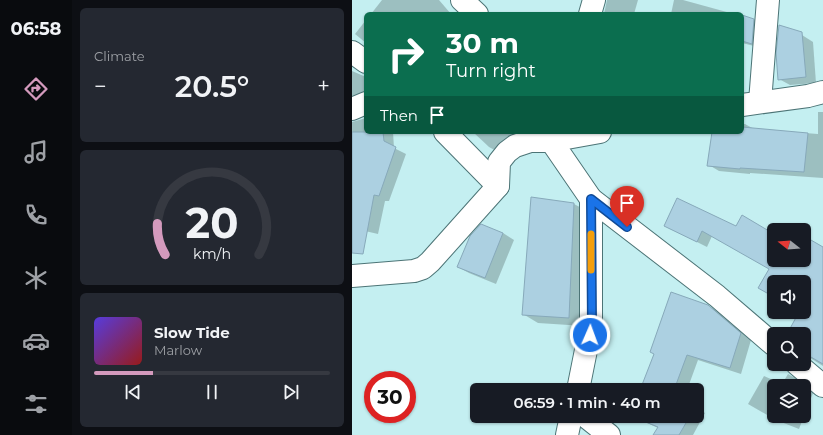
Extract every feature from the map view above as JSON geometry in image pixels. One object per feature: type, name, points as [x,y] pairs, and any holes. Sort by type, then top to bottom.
[{"type":"street","points":[[462,0],[475,12]]},
{"type":"street","points":[[591,12],[594,0]]},
{"type":"street","points":[[768,0],[751,104],[808,96],[823,92]]},
{"type":"street","points":[[352,52],[364,61]]},
{"type":"street","points":[[352,109],[364,104]]},
{"type":"street","points":[[447,134],[498,186]]},
{"type":"street","points":[[352,276],[414,271],[422,268],[430,262],[498,186],[499,162],[507,152],[515,146],[530,141],[547,137],[579,134]]},
{"type":"street","points":[[547,137],[591,199],[717,296],[767,339]]},
{"type":"street","points":[[580,383],[592,325],[591,199]]},
{"type":"street","points":[[805,371],[823,386]]},
{"type":"street","points":[[567,435],[570,423]]},
{"type":"street","points":[[594,423],[609,435]]},
{"type":"building","points":[[744,16],[754,19],[752,44],[744,42]]},
{"type":"building","points":[[779,25],[802,32],[806,77],[778,80],[776,53]]},
{"type":"building","points":[[744,127],[808,133],[804,172],[707,166],[712,134],[744,134]]},
{"type":"building","points":[[352,132],[364,132],[364,134],[383,134],[384,141],[396,147],[379,196],[374,195],[363,254],[352,253]]},
{"type":"building","points":[[531,197],[574,203],[569,318],[522,315]]},
{"type":"building","points":[[677,198],[736,226],[742,215],[767,230],[767,267],[811,267],[811,240],[823,247],[823,364],[811,357],[811,327],[791,327],[795,319],[811,319],[811,275],[767,275],[767,293],[758,288],[769,269],[702,231],[697,242],[664,226]]},
{"type":"building","points":[[481,224],[503,233],[485,278],[457,267],[470,236]]},
{"type":"building","points":[[671,292],[708,305],[741,333],[730,368],[687,355],[677,383],[643,383],[654,354],[650,352]]},
{"type":"building","points":[[648,423],[686,423],[679,435],[653,435],[658,427]]},
{"type":"slow traffic","points":[[591,234],[591,270]]},
{"type":"route","points":[[590,335],[592,325],[591,199],[627,227]]}]
